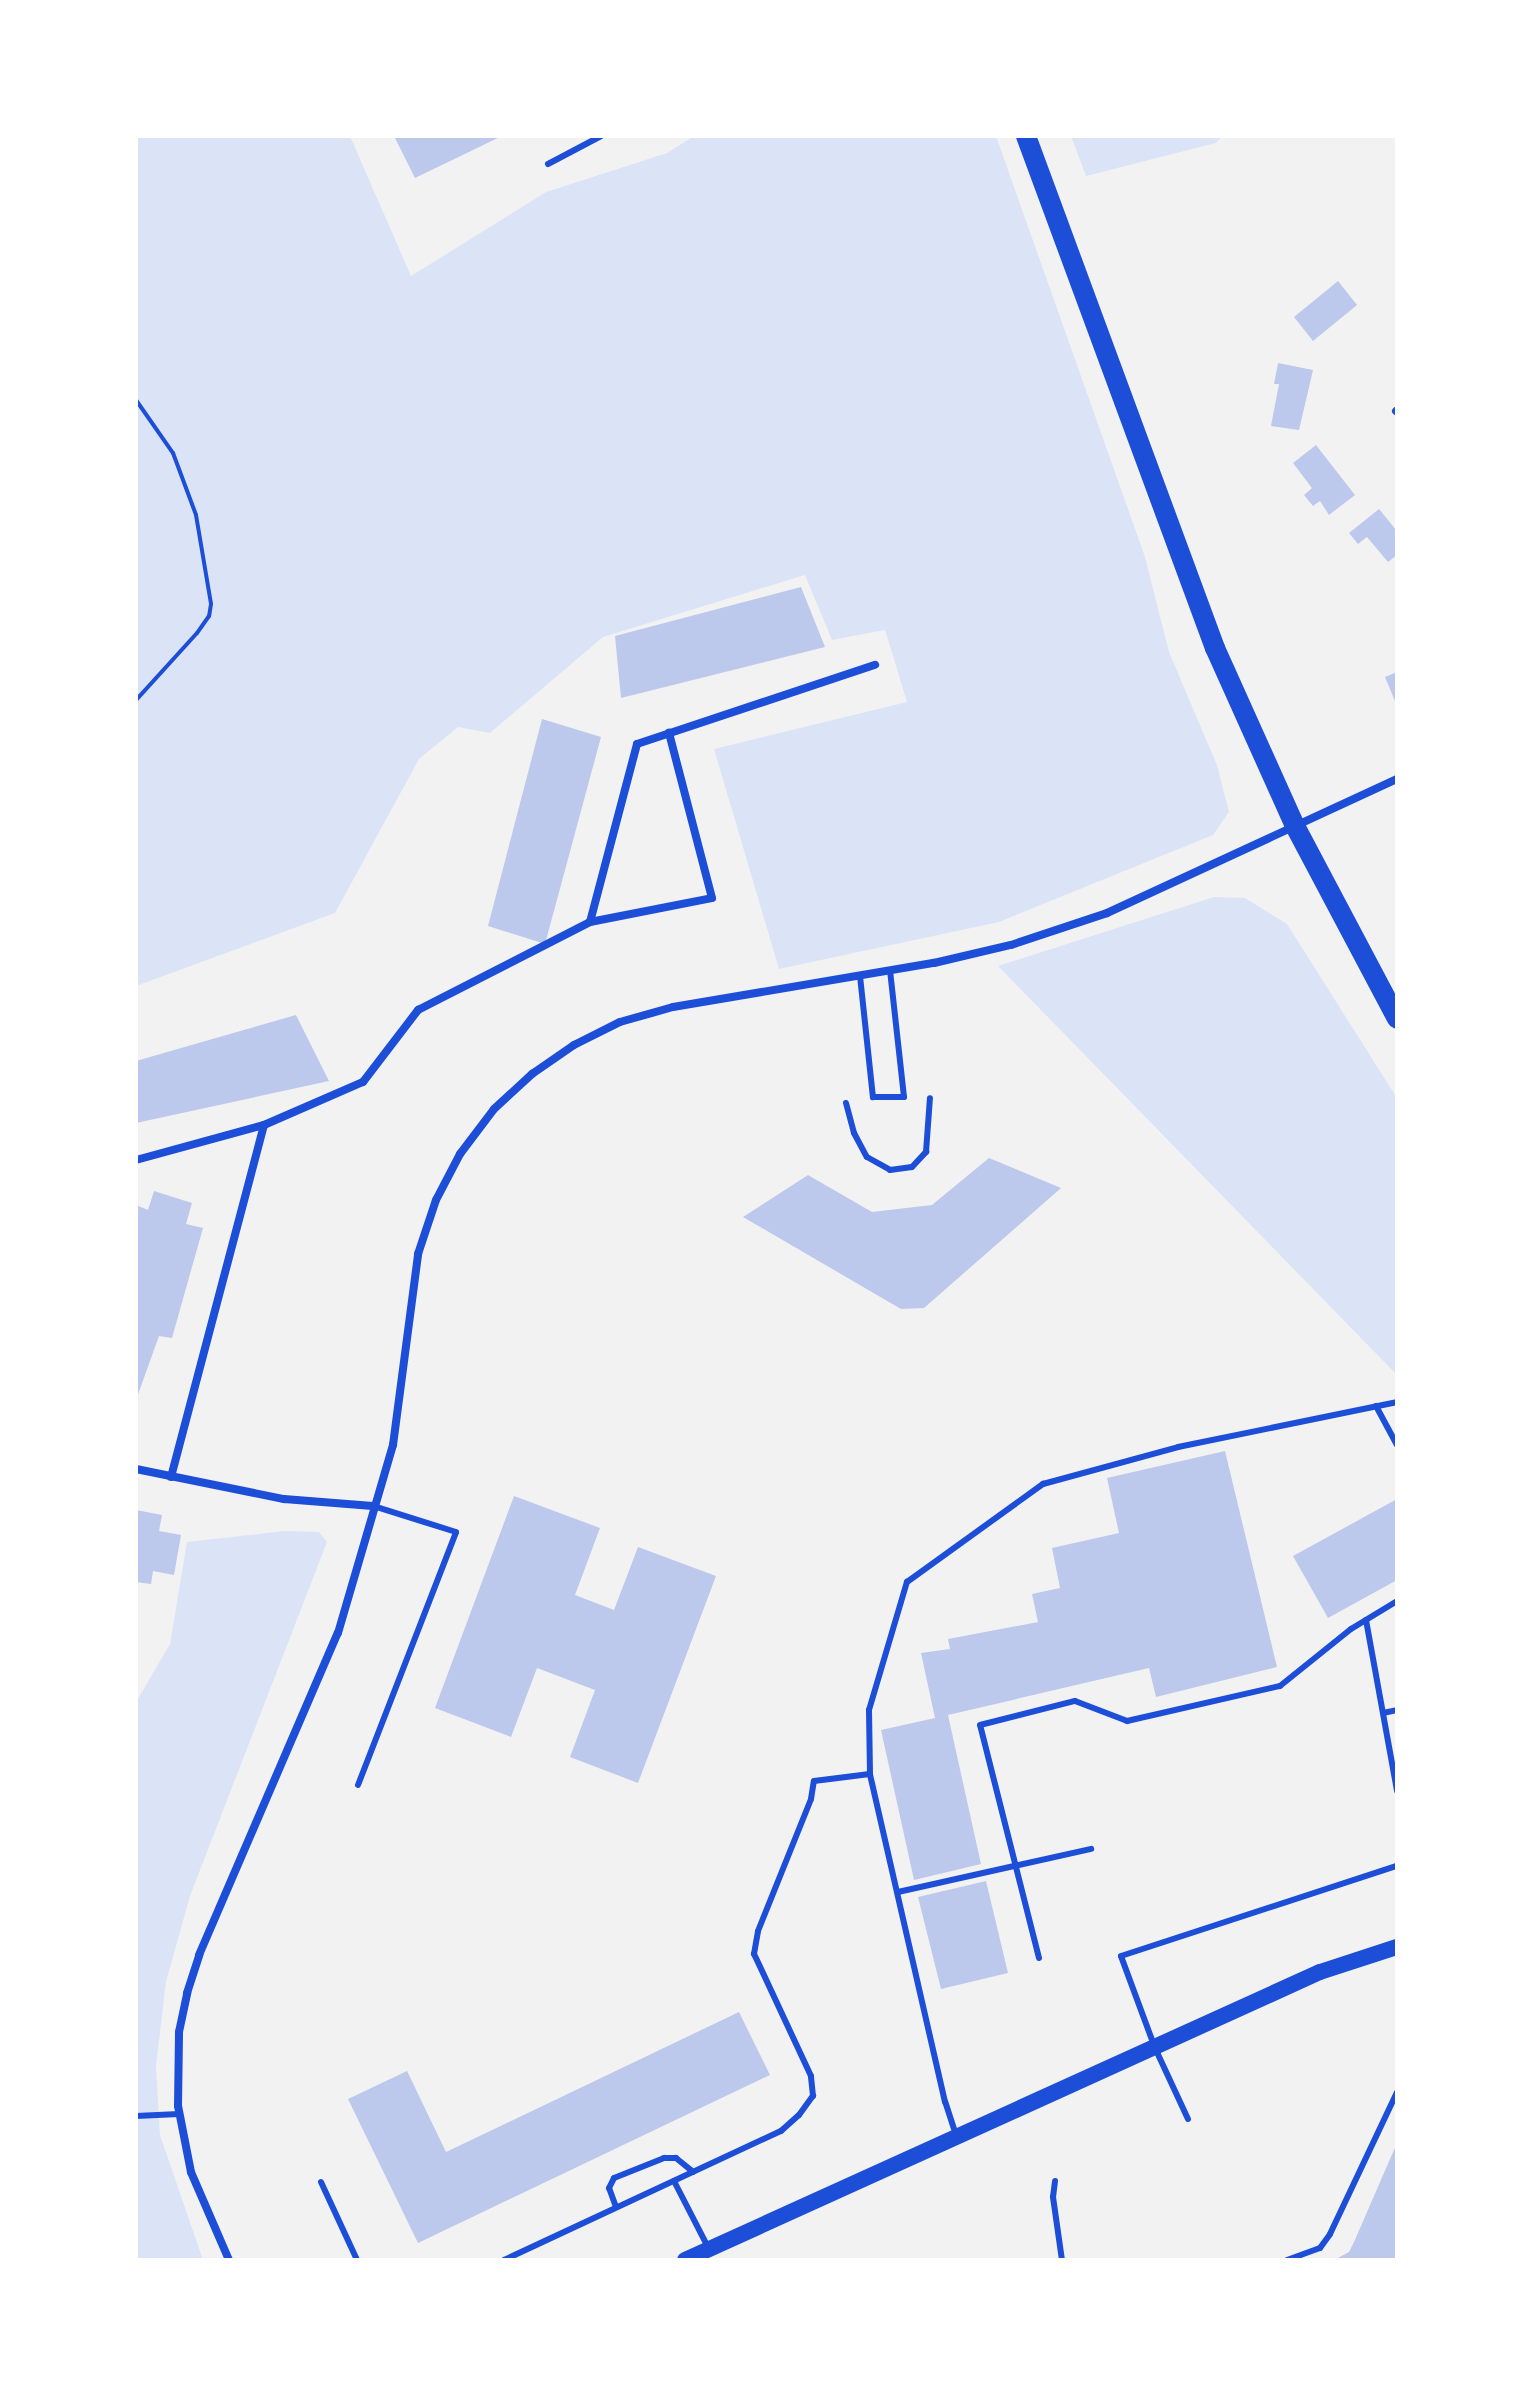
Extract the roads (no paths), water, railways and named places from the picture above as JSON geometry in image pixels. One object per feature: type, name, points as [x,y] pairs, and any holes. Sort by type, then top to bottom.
[{"type":"main road","points":[[1026,136],[1215,648],[1295,826],[1397,1019]]},
{"type":"main road","points":[[685,2260],[712,2254],[957,2137],[1320,1972],[1397,1947]]},
{"type":"street","points":[[590,922],[637,744],[875,665]]},
{"type":"street","points":[[136,1160],[264,1125],[363,1082],[418,1010],[590,922],[712,898],[669,733]]},
{"type":"street","points":[[229,2260],[191,2172],[179,2114],[176,2072],[179,2032],[191,1980],[338,1633],[393,1445],[418,1254],[460,1154],[494,1109],[532,1074],[563,1052],[620,1022],[673,1007],[890,971],[1011,945],[1107,913],[1397,779]]},
{"type":"street","points":[[171,1477],[264,1125]]},
{"type":"street","points":[[136,1469],[284,1499],[373,1506]]},
{"type":"lane","points":[[548,164],[601,136]]},
{"type":"lane","points":[[860,976],[873,1097],[904,1097],[890,971]]},
{"type":"lane","points":[[846,1103],[854,1133],[867,1157],[890,1170],[912,1167],[926,1152],[930,1098]]},
{"type":"lane","points":[[957,2137],[945,2102],[870,1774],[869,1710],[907,1582],[1043,1484],[1178,1447],[1397,1402]]},
{"type":"lane","points":[[1376,1406],[1397,1445]]},
{"type":"lane","points":[[358,1785],[456,1532],[373,1506]]},
{"type":"lane","points":[[1039,1958],[980,1725],[1075,1701],[1127,1721],[1280,1686],[1366,1620],[1397,1601]]},
{"type":"lane","points":[[1366,1620],[1397,1791]]},
{"type":"lane","points":[[1383,1713],[1397,1710]]},
{"type":"lane","points":[[504,2260],[781,2131],[813,2096],[811,2076],[754,1954],[758,1931],[811,1799],[814,1781],[870,1774]]},
{"type":"lane","points":[[898,1892],[1091,1849]]},
{"type":"lane","points":[[1188,2119],[1155,2048],[1121,1956],[1397,1866]]},
{"type":"lane","points":[[1287,2260],[1320,2248],[1330,2234],[1397,2092]]},
{"type":"lane","points":[[136,2116],[179,2114]]},
{"type":"lane","points":[[616,2207],[609,2188],[614,2178],[664,2158],[676,2158],[693,2172]]},
{"type":"lane","points":[[674,2181],[712,2254]]},
{"type":"lane","points":[[1055,2181],[1053,2197],[1062,2260]]},
{"type":"lane","points":[[321,2182],[357,2260]]}]
